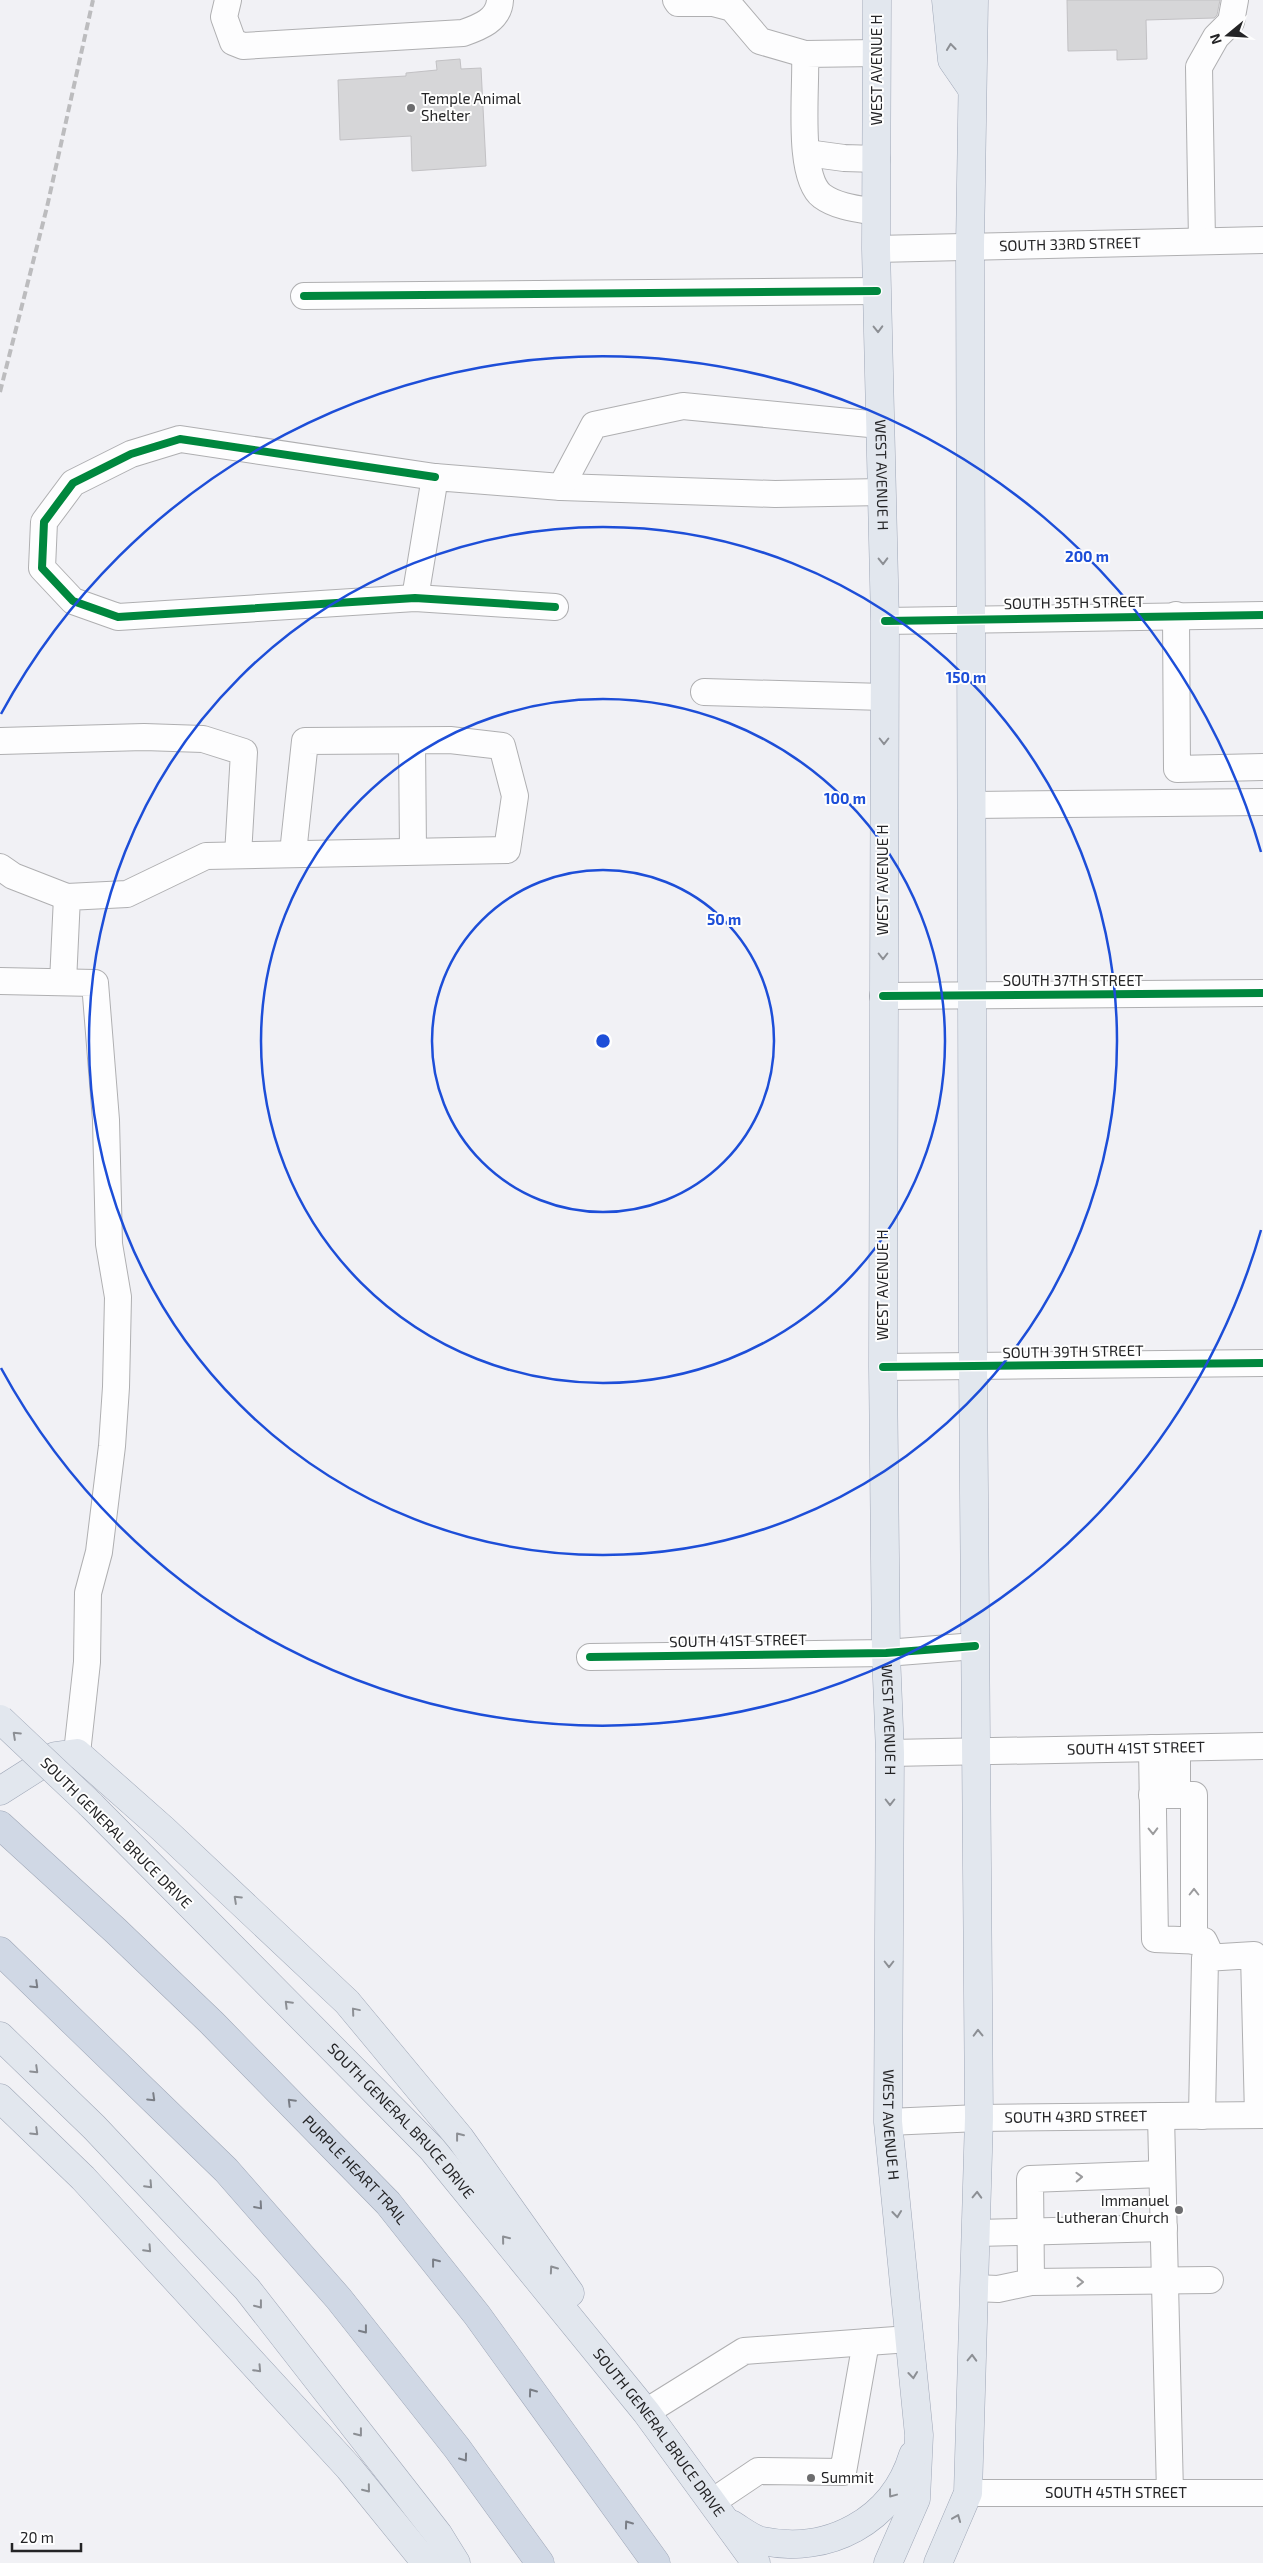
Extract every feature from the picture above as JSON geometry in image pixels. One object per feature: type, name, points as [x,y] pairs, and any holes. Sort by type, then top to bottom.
[{"type":"highway","name":"PURPLE HEART TRAIL","points":[[0,1825],[116,1931],[212,2023],[388,2203],[477,2316],[656,2563]]},
{"type":"highway","points":[[0,1951],[226,2170],[339,2299],[457,2448],[540,2563]]},
{"type":"main road","name":"WEST AVENUE H","points":[[877,0],[876,249],[885,621],[882,996],[886,1654],[890,1753],[888,2122],[919,2435],[916,2499],[888,2563]]},
{"type":"main road","points":[[946,0],[952,60],[972,89]]},
{"type":"main road","points":[[938,2563],[968,2493],[979,2118],[973,1367],[970,245],[974,0]]},
{"type":"main road","name":"SOUTH GENERAL BRUCE DRIVE","points":[[0,1719],[90,1804],[432,2149],[646,2412],[756,2563]]},
{"type":"main road","points":[[0,1791],[54,1756],[77,1753],[163,1829],[347,2002],[460,2138],[559,2277],[646,2412]]},
{"type":"main road","points":[[0,2036],[94,2127],[247,2289],[438,2534],[456,2563]]},
{"type":"main road","points":[[0,2098],[83,2178],[336,2453],[426,2563]]},
{"type":"main road","points":[[718,2511],[760,2541],[803,2545],[845,2534],[880,2510],[906,2476],[919,2435]]},
{"type":"street","points":[[228,0],[224,17],[233,42],[243,46],[463,33],[492,19],[500,7],[500,0]]},
{"type":"street","points":[[676,0],[678,2],[713,3],[732,8],[760,41],[805,54],[877,53]]},
{"type":"street","points":[[1202,241],[1199,68],[1216,37],[1231,22],[1235,0]]},
{"type":"street","points":[[805,54],[804,132],[810,182],[821,195],[844,207],[876,212]]},
{"type":"street","points":[[807,153],[844,158],[876,159]]},
{"type":"street","name":"SOUTH 33RD STREET","points":[[876,249],[970,245],[1263,240]]},
{"type":"street","points":[[304,296],[877,290]]},
{"type":"street","points":[[561,487],[594,425],[683,406],[880,425]]},
{"type":"street","points":[[555,607],[415,598],[118,617],[73,601],[42,568],[44,522],[73,483],[131,454],[180,438],[435,477],[561,487],[775,494],[882,492]]},
{"type":"street","points":[[415,598],[435,477]]},
{"type":"street","points":[[1175,803],[1177,769],[1176,615]]},
{"type":"street","name":"SOUTH 35TH STREET","points":[[885,621],[972,618],[1263,615]]},
{"type":"street","points":[[704,692],[884,698]]},
{"type":"street","points":[[0,741],[144,737],[203,739],[244,752],[238,855]]},
{"type":"street","points":[[0,867],[13,876],[67,897],[126,894],[206,856],[413,850],[507,850],[515,796],[502,746],[450,740],[305,741],[293,853]]},
{"type":"street","points":[[412,741],[413,850]]},
{"type":"street","points":[[1177,769],[1263,767]]},
{"type":"street","points":[[972,805],[1263,802]]},
{"type":"street","points":[[63,982],[67,897]]},
{"type":"street","points":[[0,982],[95,983],[106,1120],[109,1244],[118,1297],[112,1446],[99,1552],[88,1593],[87,1662],[77,1753]]},
{"type":"street","name":"SOUTH 37TH STREET","points":[[882,996],[1263,993]]},
{"type":"street","name":"SOUTH 39TH STREET","points":[[883,1367],[1263,1363]]},
{"type":"street","name":"SOUTH 41ST STREET","points":[[590,1657],[886,1654],[975,1646]]},
{"type":"street","name":"SOUTH 41ST STREET","points":[[890,1753],[1263,1746]]},
{"type":"street","points":[[1152,1748],[1165,1795]]},
{"type":"street","points":[[1177,1748],[1165,1795],[1155,1939],[1203,1949],[1254,1955],[1261,2115]]},
{"type":"street","points":[[1165,1795],[1194,1795],[1205,1958],[1202,2116]]},
{"type":"street","name":"SOUTH 43RD STREET","points":[[888,2122],[979,2118],[1261,2115]]},
{"type":"street","points":[[1161,2116],[1170,2493]]},
{"type":"street","points":[[1032,2282],[1030,2178],[1162,2174]]},
{"type":"street","points":[[976,2233],[1164,2228]]},
{"type":"street","points":[[974,2288],[998,2289],[1032,2282],[1210,2280]]},
{"type":"street","points":[[646,2412],[744,2351],[909,2339]]},
{"type":"street","points":[[718,2511],[758,2471],[844,2472],[866,2342]]},
{"type":"street","name":"SOUTH 45TH STREET","points":[[968,2493],[1263,2493]]},
{"type":"building","points":[[1067,0],[1220,0],[1217,15],[1214,18],[1146,20],[1147,59],[1117,60],[1117,50],[1068,51]]},
{"type":"building","name":"Temple Animal Shelter","points":[[460,59],[461,69],[481,68],[486,166],[412,171],[411,136],[340,140],[338,80],[406,76],[406,73],[437,70],[436,61]]},
{"type":"railway","points":[[0,392],[47,207],[93,0]]},
{"type":"cycle path","points":[[304,296],[877,291]]},
{"type":"cycle path","points":[[435,477],[180,439],[131,454],[73,483],[44,522],[42,568],[73,601],[118,617],[415,598],[555,607]]},
{"type":"cycle path","points":[[885,621],[1263,615]]},
{"type":"cycle path","points":[[883,996],[1263,993]]},
{"type":"cycle path","points":[[883,1367],[1263,1363]]},
{"type":"cycle path","points":[[590,1657],[886,1653],[975,1646]]},
{"type":"place","name":"Temple Animal Shelter","points":[[411,108]]},
{"type":"place","name":"Immanuel Lutheran Church","points":[[1179,2210]]},
{"type":"place","name":"Summit","points":[[811,2478]]}]
